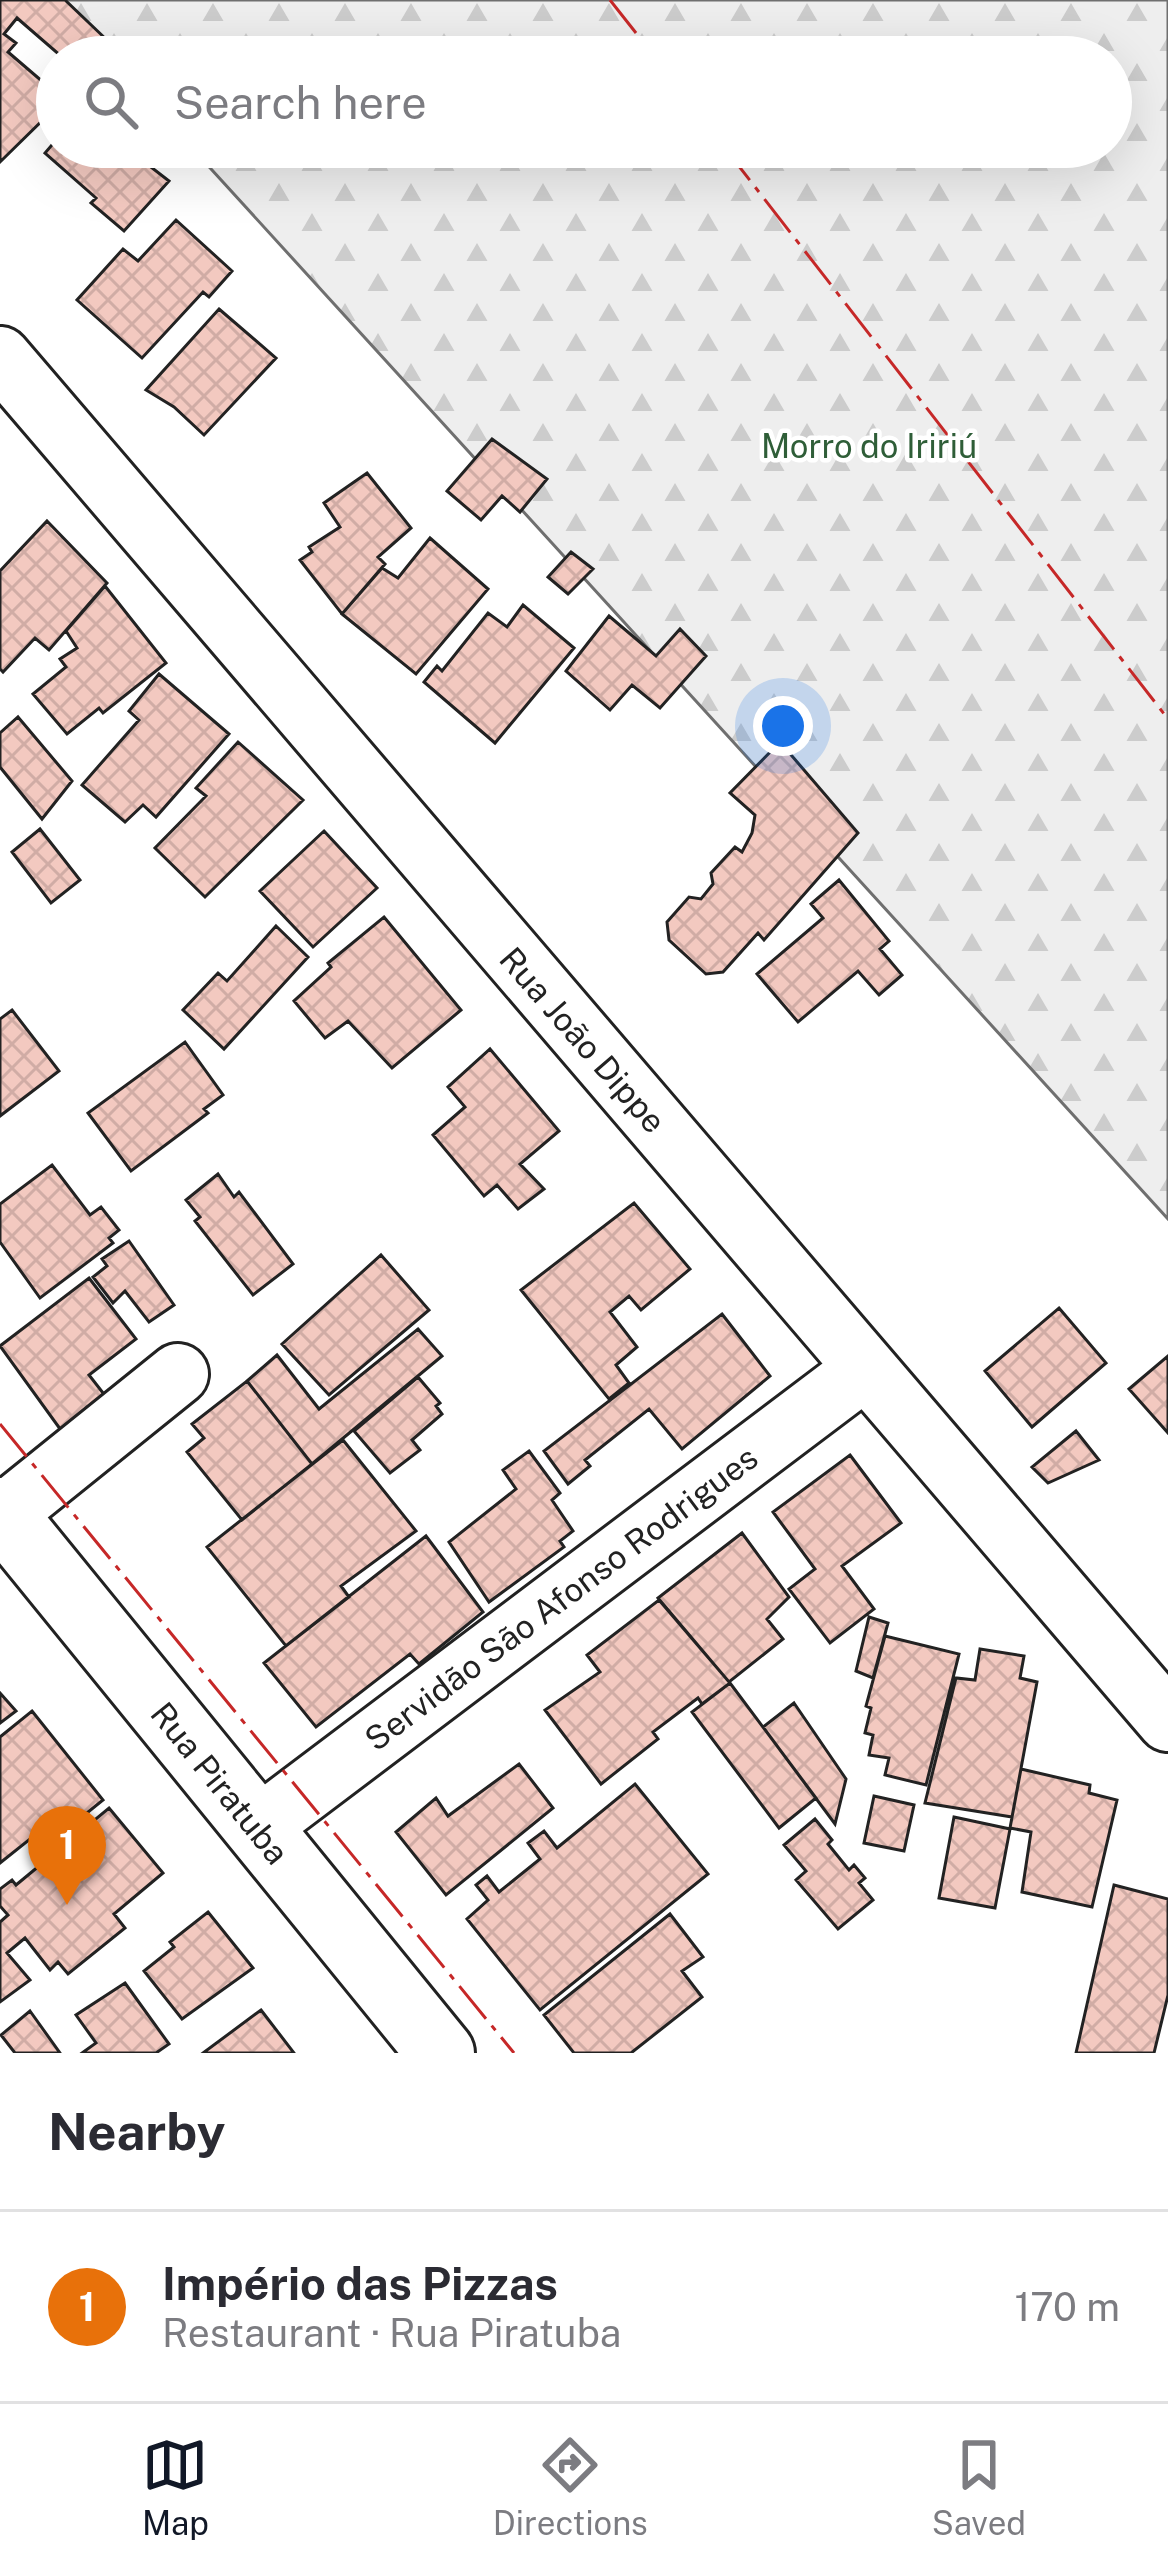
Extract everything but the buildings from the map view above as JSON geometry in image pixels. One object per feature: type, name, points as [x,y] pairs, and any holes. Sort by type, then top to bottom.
[{"type":"main road","name":"Rua Piratuba","points":[[1,1513],[442,2053]]},
{"type":"street","name":"Rua João Dippe","points":[[0,357],[1168,1721]]},
{"type":"street","name":"Servidão São Afonso Rodrigues","points":[[257,1828],[865,1369]]},
{"type":"street","points":[[1,1513],[178,1374]]},
{"type":"green space","name":"Morro do Iririú","points":[[57,0],[1168,0],[1168,1219],[210,168],[1132,168],[1132,36],[90,36]]},
{"type":"power","points":[[610,0],[638,36]]},
{"type":"power","points":[[740,168],[1168,719]]},
{"type":"power","points":[[0,1424],[514,2053]]},
{"type":"place","name":"Império das Pizzas","points":[[67,1905]]}]
